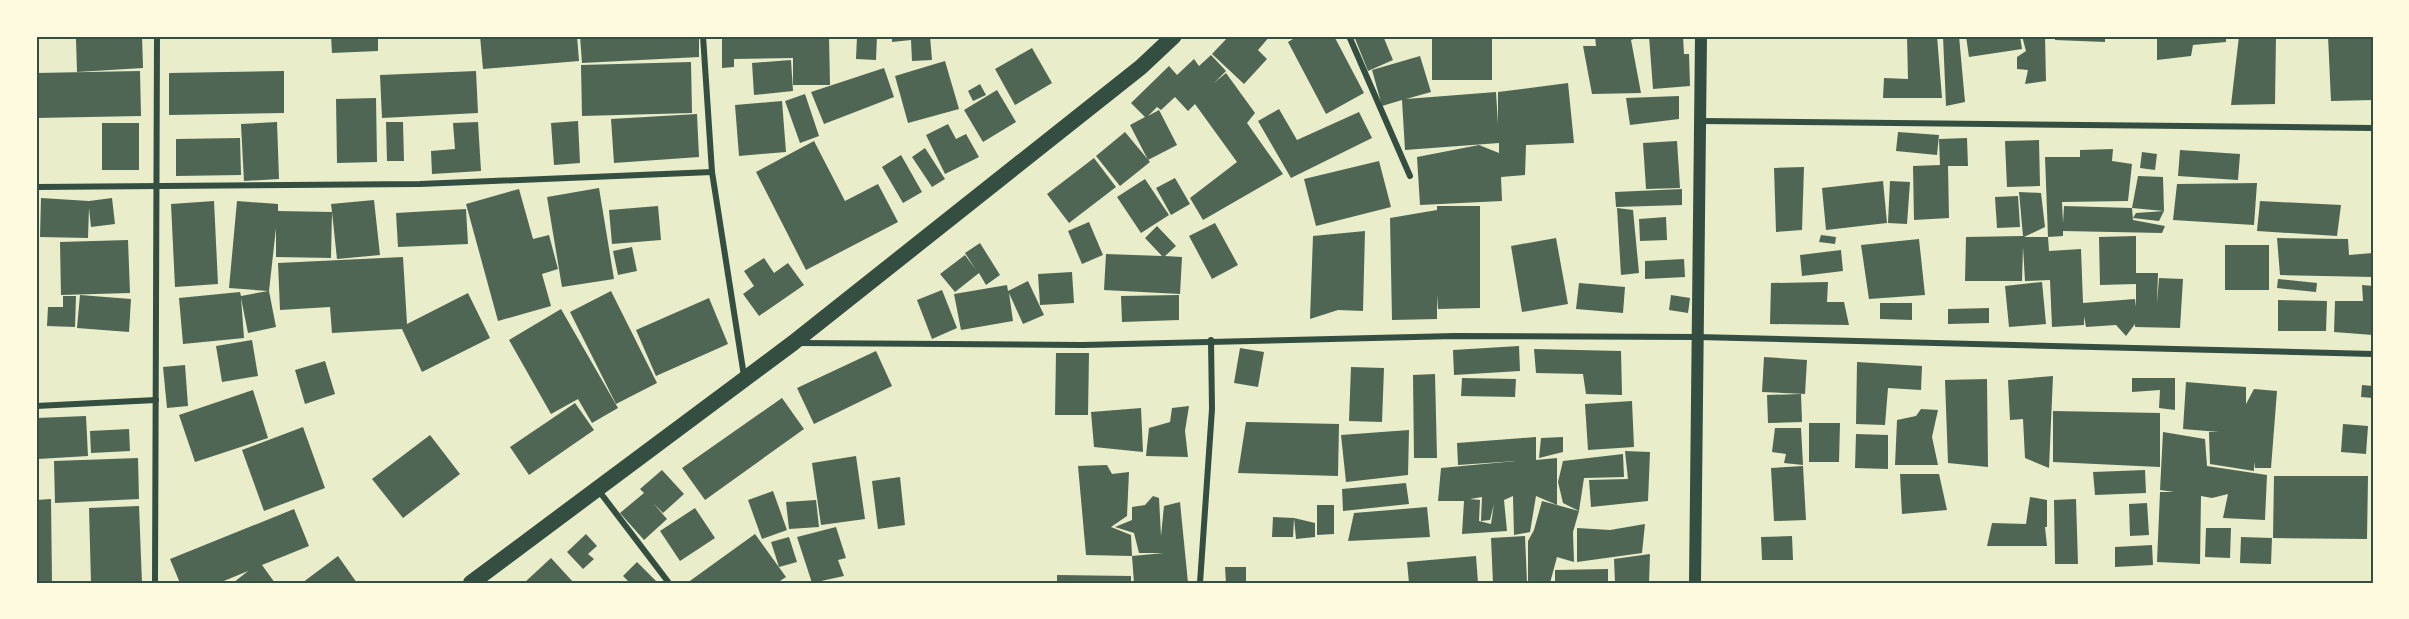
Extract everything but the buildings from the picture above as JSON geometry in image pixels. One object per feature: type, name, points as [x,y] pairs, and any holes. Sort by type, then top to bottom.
[{"type":"highway","points":[[471,583],[794,343],[1132,74],[1174,36]]},
{"type":"main road","points":[[1695,583],[1701,36]]},
{"type":"street","points":[[155,583],[157,36]]},
{"type":"street","points":[[703,36],[712,172],[745,379]]},
{"type":"street","points":[[1349,36],[1410,176]]},
{"type":"street","points":[[1700,121],[2373,128]]},
{"type":"street","points":[[36,187],[157,184],[420,184],[712,172]]},
{"type":"street","points":[[794,343],[1083,345],[1211,340],[1455,336],[1698,337],[2373,354]]},
{"type":"street","points":[[1200,583],[1212,409],[1211,340]]},
{"type":"street","points":[[36,406],[156,400]]},
{"type":"street","points":[[598,490],[669,583]]}]
